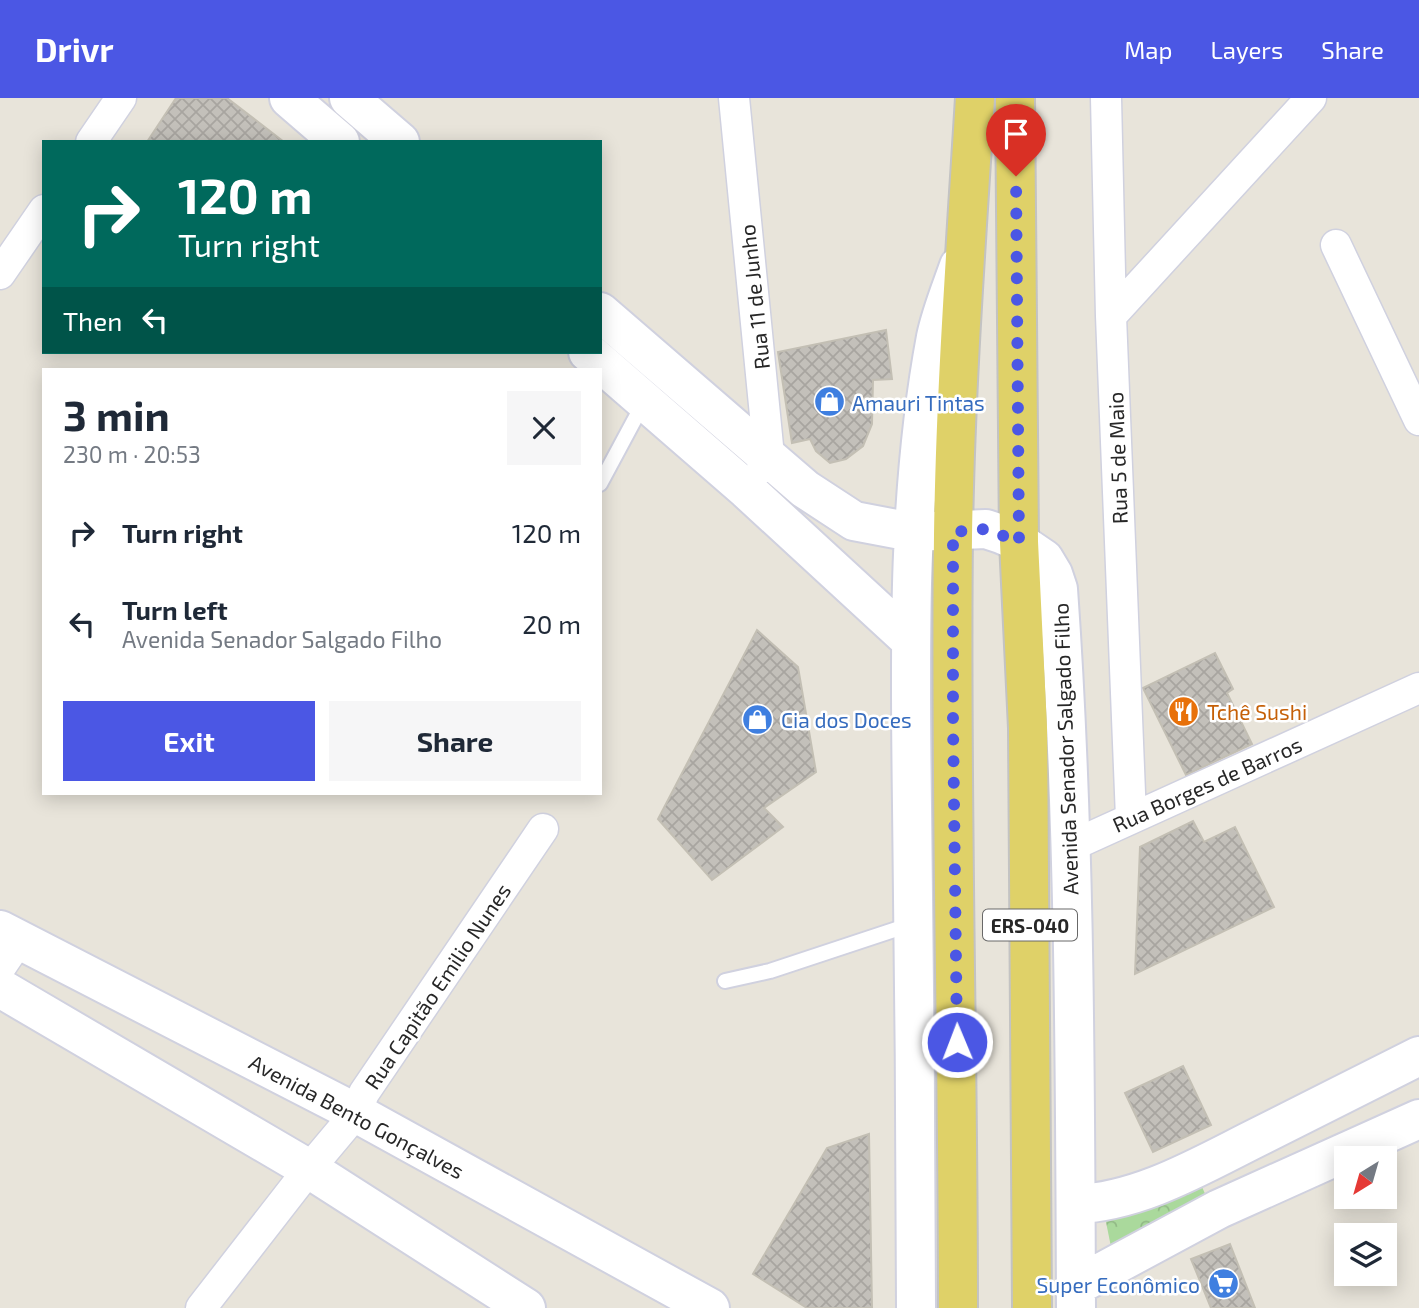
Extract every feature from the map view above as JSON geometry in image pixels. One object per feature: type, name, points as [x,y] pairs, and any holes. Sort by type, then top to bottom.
[{"type":"main road","points":[[289,98],[338,140]]},
{"type":"main road","points":[[349,98],[398,140]]},
{"type":"main road","name":"ERS-040","points":[[958,1308],[953,532],[975,98]]},
{"type":"main road","name":"Avenida Senador Salgado Filho","points":[[1015,98],[1019,542],[1028,728],[1031,1308]]},
{"type":"main road","points":[[916,1308],[910,640],[912,532],[936,334],[966,244]]},
{"type":"main road","points":[[602,314],[806,489],[854,521],[912,532],[986,529],[1019,542]]},
{"type":"main road","points":[[583,354],[601,368]]},
{"type":"main road","points":[[602,368],[645,401],[747,490],[910,640]]},
{"type":"main road","name":"Avenida Senador Salgado Filho","points":[[1019,542],[1044,559],[1054,574],[1058,589],[1066,700],[1071,846],[1076,1297]]},
{"type":"main road","name":"Avenida Bento Gonçalves","points":[[6,946],[356,1113],[710,1308]]},
{"type":"main road","points":[[0,988],[309,1169],[526,1308]]},
{"type":"main road","points":[[1076,1204],[1100,1203],[1126,1197],[1199,1166],[1419,1056]]},
{"type":"main road","points":[[1076,1297],[1219,1209],[1419,1119]]},
{"type":"main road","points":[[1199,1166],[1219,1209]]},
{"type":"street","points":[[92,140],[121,98]]},
{"type":"street","name":"Rua 11 de Junho","points":[[734,98],[769,456]]},
{"type":"street","name":"Rua 5 de Maio","points":[[1106,98],[1111,316],[1131,818]]},
{"type":"street","points":[[1111,316],[1311,98]]},
{"type":"street","points":[[0,274],[42,213]]},
{"type":"street","points":[[1336,245],[1419,420]]},
{"type":"street","points":[[747,490],[769,456]]},
{"type":"street","name":"Rua Borges de Barros","points":[[1071,846],[1419,688]]},
{"type":"street","name":"Rua Capitão Emilio Nunes","points":[[201,1308],[356,1113],[364,1093],[543,830]]},
{"type":"lane","points":[[602,480],[645,401]]},
{"type":"lane","points":[[725,981],[770,971],[913,924]]},
{"type":"green space","points":[[1196,1173],[1206,1196],[1111,1247],[1104,1212]]},
{"type":"building","points":[[176,98],[227,98],[281,140],[148,140]]},
{"type":"building","name":"Amauri Tintas","points":[[886,330],[892,379],[873,380],[872,424],[863,446],[846,459],[830,463],[816,451],[810,439],[792,443],[778,352]]},
{"type":"building","name":"Cia dos Doces","points":[[757,630],[798,667],[816,772],[764,808],[783,827],[712,880],[658,819]]},
{"type":"building","name":"Tchê Sushi","points":[[1215,653],[1233,689],[1227,693],[1252,744],[1186,775],[1143,688]]},
{"type":"building","points":[[1193,821],[1204,842],[1235,827],[1274,907],[1135,974],[1140,847]]},
{"type":"building","points":[[1183,1066],[1211,1125],[1153,1152],[1125,1093]]},
{"type":"building","points":[[869,1134],[872,1308],[807,1308],[753,1274],[827,1148]]},
{"type":"building","name":"Super Econômico","points":[[1230,1244],[1255,1308],[1211,1308],[1191,1259]]},
{"type":"place","name":"Amauri Tintas","points":[[829,402]]},
{"type":"place","name":"Tchê Sushi","points":[[1184,711]]},
{"type":"place","name":"Cia dos Doces","points":[[758,719]]},
{"type":"place","name":"Super Econômico","points":[[1223,1284]]},
{"type":"route","points":[[957,1042],[953,532],[986,529],[1019,542],[1016,176]]}]
